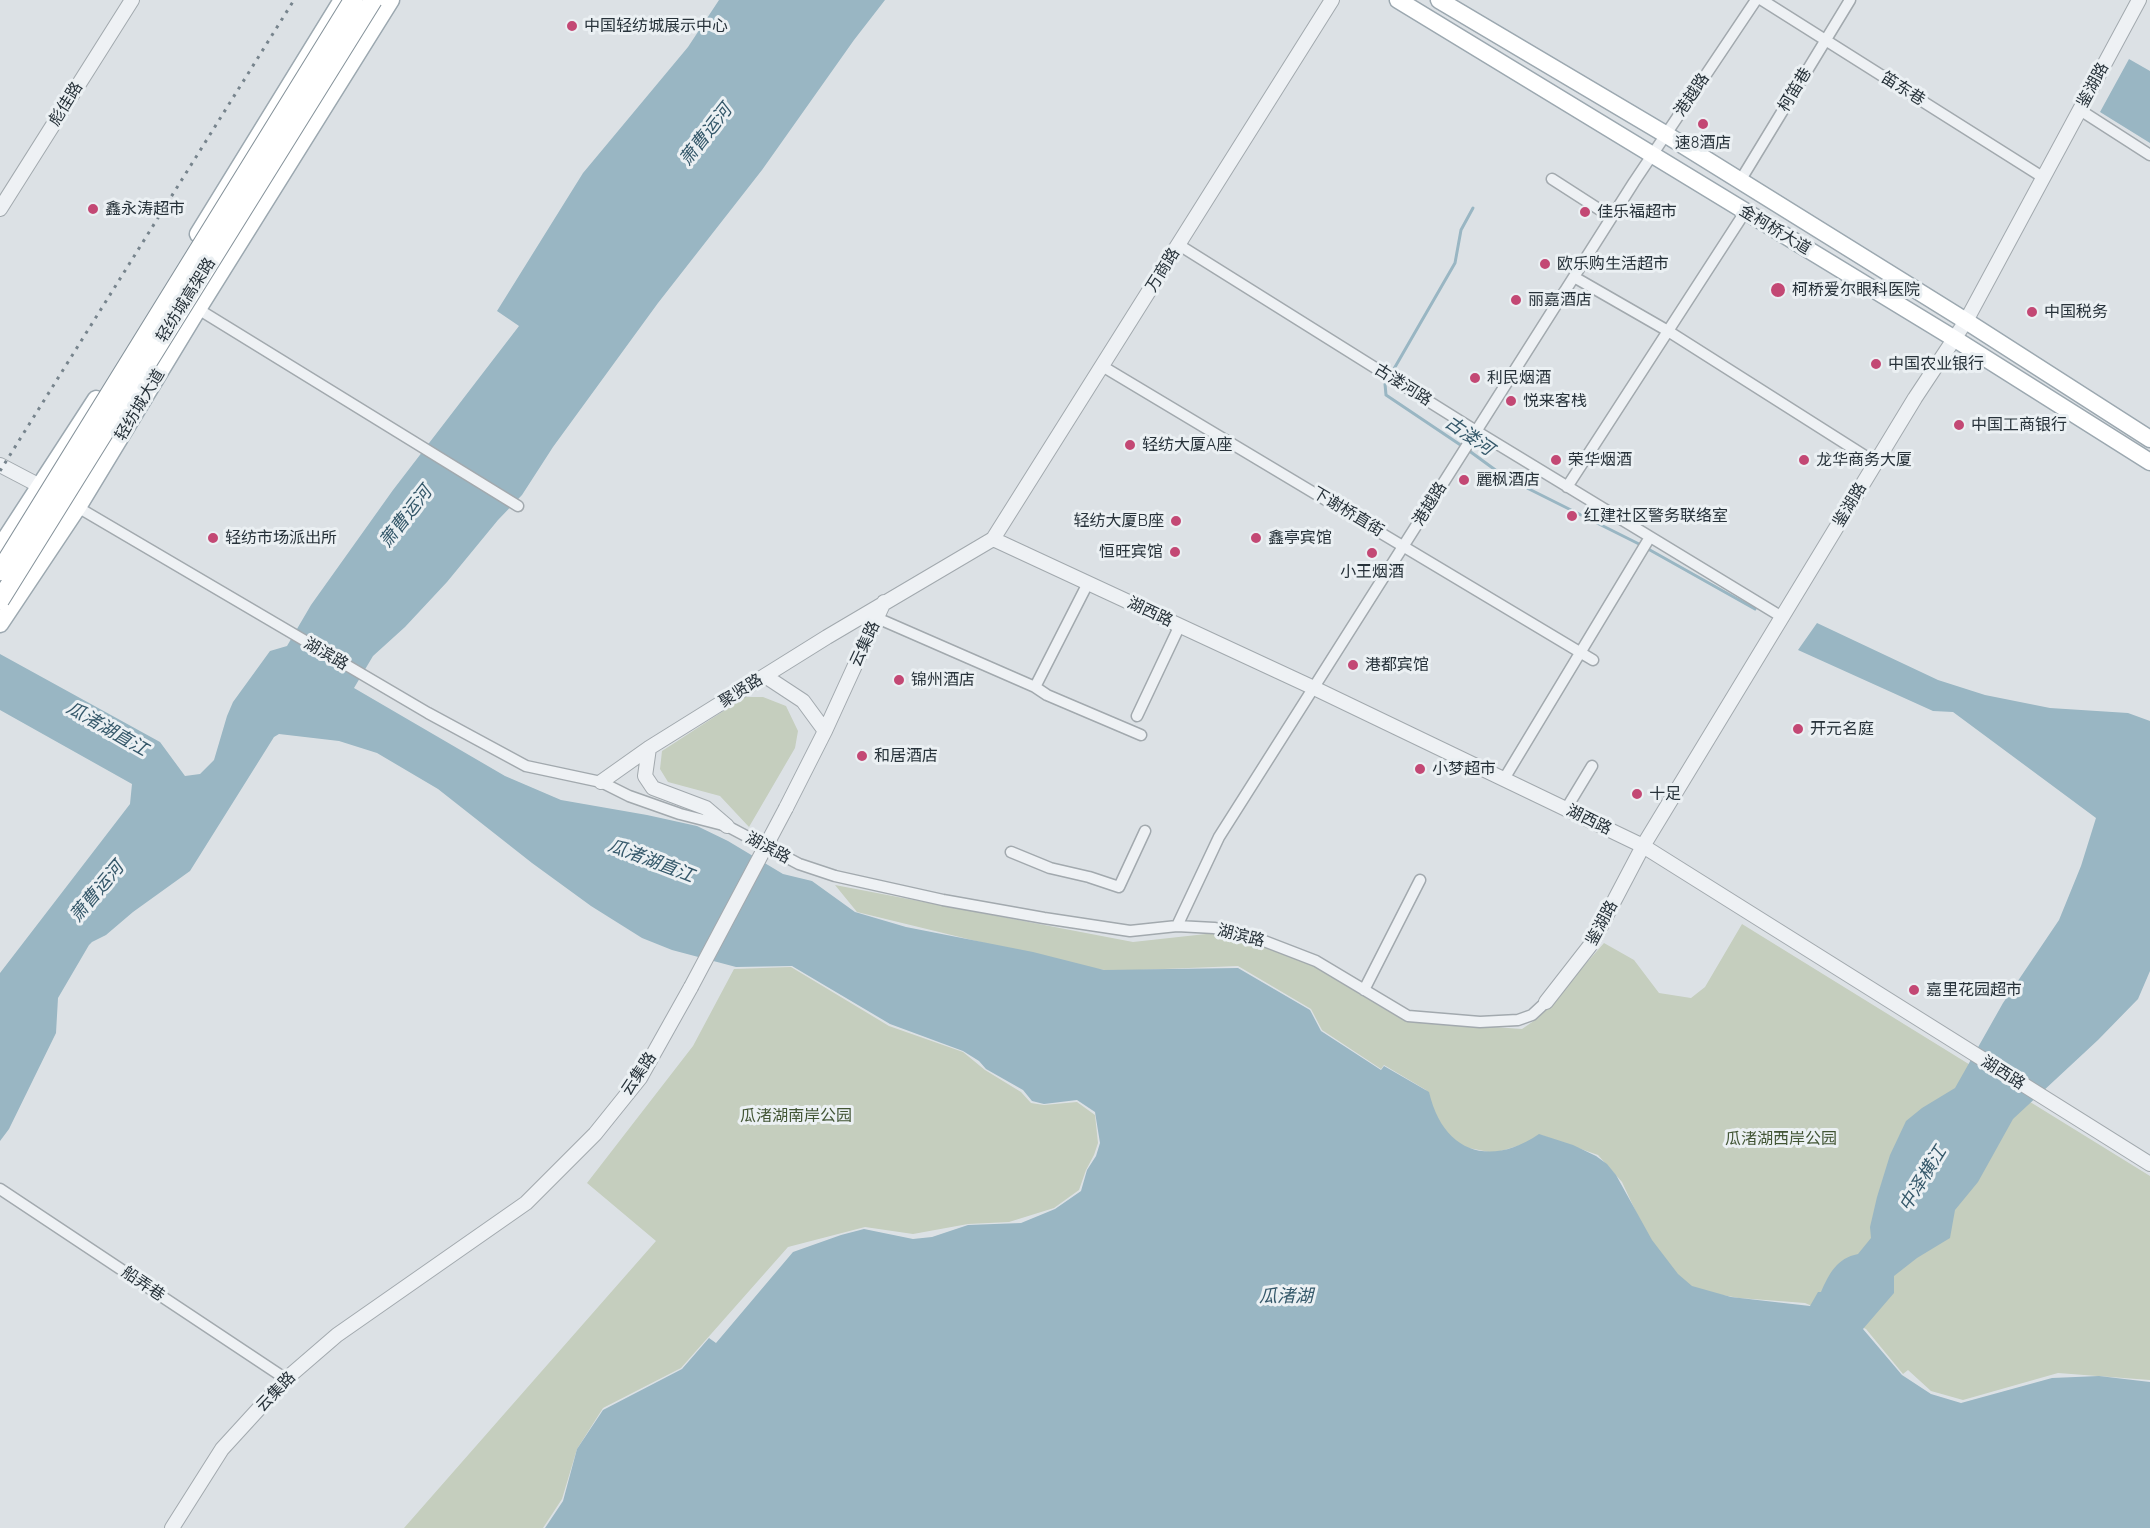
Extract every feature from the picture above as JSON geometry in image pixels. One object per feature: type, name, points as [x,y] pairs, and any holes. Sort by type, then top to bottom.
[{"type":"highway","name":"轻纺城高架路","points":[[0,571],[353,0]]},
{"type":"highway","name":"轻纺城高架路","points":[[0,600],[373,0]]},
{"type":"main road","points":[[0,547],[133,342],[342,0]]},
{"type":"main road","name":"轻纺城大道","points":[[0,624],[78,507],[198,309],[391,0]]},
{"type":"main road","name":"金柯桥大道","points":[[1398,0],[1955,339],[2150,462]]},
{"type":"main road","name":"金柯桥大道","points":[[1439,0],[1665,134],[1966,321],[2150,439]]},
{"type":"street","name":"彪佳路","points":[[0,209],[132,0]]},
{"type":"street","name":"万商路","points":[[993,539],[1332,0]]},
{"type":"street","name":"港越路","points":[[1177,926],[1219,837],[1611,218],[1756,0]]},
{"type":"street","name":"笛东巷","points":[[1762,0],[2044,178]]},
{"type":"street","name":"柯笛巷","points":[[1740,181],[1850,0]]},
{"type":"street","name":"鉴湖路","points":[[1546,1002],[1592,943],[1643,846],[1915,398],[1966,321],[2139,0]]},
{"type":"street","points":[[2080,110],[2150,154]]},
{"type":"street","points":[[1552,179],[1611,218]]},
{"type":"street","points":[[1568,487],[1745,212]]},
{"type":"street","name":"古溇河路","points":[[1179,244],[1568,487],[1646,543],[1782,617]]},
{"type":"street","points":[[1574,277],[1668,331],[1876,463]]},
{"type":"street","points":[[198,309],[518,506]]},
{"type":"street","name":"下谢桥直街","points":[[1102,366],[1593,660]]},
{"type":"street","points":[[0,465],[40,486]]},
{"type":"street","name":"湖滨路","points":[[40,486],[274,625],[526,766],[601,782],[629,796],[680,814],[727,826],[799,864],[835,876],[943,900],[1130,931],[1177,926],[1214,928],[1246,934],[1316,961],[1408,1016],[1480,1022],[1518,1020],[1532,1015],[1546,1002]]},
{"type":"street","name":"湖西路","points":[[993,539],[1314,688],[1643,846],[2150,1164]]},
{"type":"street","name":"云集路","points":[[172,1528],[222,1449],[286,1379],[338,1335],[526,1203],[595,1134],[640,1078],[691,987],[825,731],[884,602],[993,539]]},
{"type":"street","points":[[1504,779],[1646,543]]},
{"type":"street","points":[[1035,687],[1088,583]]},
{"type":"street","name":"聚贤路","points":[[601,782],[649,748],[884,602]]},
{"type":"street","points":[[877,618],[1141,735]]},
{"type":"street","points":[[1137,716],[1180,625]]},
{"type":"street","points":[[765,676],[803,701],[825,731]]},
{"type":"street","points":[[649,748],[645,777],[653,788],[706,808],[727,826]]},
{"type":"street","points":[[1566,809],[1592,766]]},
{"type":"street","points":[[1011,852],[1050,868],[1119,887],[1144,831]]},
{"type":"street","points":[[1364,990],[1420,880]]},
{"type":"street","name":"船弄巷","points":[[0,1189],[286,1379]]},
{"type":"green space","points":[[745,697],[763,697],[786,706],[798,731],[795,748],[749,827],[720,796],[668,782],[660,769],[662,751]]},
{"type":"green space","name":"瓜渚湖西岸公园","points":[[835,885],[1133,942],[1215,933],[1258,942],[1313,965],[1407,1021],[1522,1029],[1538,1018],[1604,943],[1634,960],[1659,993],[1691,998],[1705,987],[1742,924],[2150,1176],[2150,1380],[2058,1373],[1963,1400],[1931,1391],[1908,1370],[1903,1374],[1866,1329],[1805,1303],[1739,1298],[1687,1289],[1650,1242],[1622,1182],[1598,1155],[1541,1135],[1524,1144],[1494,1153],[1459,1146],[1436,1122],[1426,1090],[1384,1065],[1381,1069],[1322,1030],[1311,1009],[1238,966],[1114,971],[1087,968],[857,912]]},
{"type":"green space","name":"瓜渚湖南岸公园","points":[[791,967],[889,1026],[963,1052],[985,1070],[1021,1092],[1031,1103],[1044,1105],[1077,1102],[1095,1115],[1098,1143],[1079,1190],[1054,1208],[1009,1222],[968,1224],[913,1234],[865,1227],[788,1247],[681,1368],[603,1408],[577,1449],[562,1499],[543,1528],[404,1528],[656,1241],[587,1183],[693,1046],[734,969]]},
{"type":"water","name":"瓜渚湖","points":[[719,0],[885,0],[762,170],[658,303],[553,447],[522,495],[498,520],[447,582],[405,627],[373,656],[354,688],[505,776],[561,800],[697,826],[728,841],[783,874],[812,881],[855,912],[906,927],[1033,952],[1104,970],[1238,968],[1310,1010],[1321,1031],[1381,1070],[1384,1066],[1429,1092],[1445,1129],[1457,1141],[1470,1148],[1486,1151],[1503,1150],[1539,1134],[1573,1145],[1596,1156],[1616,1175],[1652,1240],[1678,1274],[1692,1286],[1731,1297],[1810,1306],[1839,1263],[1858,1254],[1871,1238],[1870,1227],[1877,1197],[1890,1155],[1906,1121],[1922,1108],[1955,1088],[2003,1003],[2059,920],[2081,866],[2096,818],[1953,712],[1933,711],[1798,650],[1817,623],[1938,680],[1985,695],[2050,708],[2128,713],[2150,721],[2150,971],[2138,999],[2098,1040],[2013,1119],[1978,1182],[1955,1210],[1950,1238],[1917,1258],[1894,1276],[1894,1293],[1863,1329],[1902,1375],[1931,1394],[1961,1403],[2052,1378],[2099,1376],[2150,1382],[2150,1528],[545,1528],[563,1501],[577,1449],[603,1410],[682,1369],[709,1338],[716,1343],[793,1252],[864,1229],[913,1239],[932,1237],[968,1225],[1021,1223],[1055,1209],[1081,1191],[1087,1170],[1096,1156],[1100,1143],[1095,1112],[1077,1100],[1044,1104],[1032,1101],[1023,1090],[986,1069],[979,1061],[963,1051],[890,1024],[792,966],[736,967],[672,950],[642,938],[591,906],[532,863],[438,789],[377,753],[339,741],[279,734],[274,737],[190,871],[133,912],[106,935],[89,945],[58,998],[56,1033],[9,1129],[0,1141],[0,973],[130,804],[132,784],[0,710],[0,654],[160,742],[185,776],[200,774],[214,760],[233,702],[270,651],[287,646],[311,605],[393,490],[519,326],[497,311],[583,173],[688,47]]},
{"type":"water","points":[[2129,59],[2150,71],[2150,143],[2100,112]]},
{"type":"waterway","name":"古溇河","points":[[1391,374],[1455,263],[1461,230],[1473,208]]},
{"type":"waterway","name":"古溇河","points":[[1388,380],[1385,384],[1386,395],[1462,446]]},
{"type":"waterway","name":"古溇河","points":[[1468,450],[1505,477],[1641,545],[1755,609]]},
{"type":"railway","points":[[0,471],[294,0]]},
{"type":"place","name":"中国轻纺城展示中心","points":[[572,26]]},
{"type":"place","name":"速8酒店","points":[[1703,124]]},
{"type":"place","name":"鑫永涛超市","points":[[93,209]]},
{"type":"place","name":"佳乐福超市","points":[[1585,212]]},
{"type":"place","name":"欧乐购生活超市","points":[[1545,264]]},
{"type":"place","name":"柯桥爱尔眼科医院","points":[[1778,290]]},
{"type":"place","name":"丽嘉酒店","points":[[1516,300]]},
{"type":"place","name":"中国税务","points":[[2032,312]]},
{"type":"place","name":"中国农业银行","points":[[1876,364]]},
{"type":"place","name":"利民烟酒","points":[[1475,378]]},
{"type":"place","name":"悦来客栈","points":[[1511,401]]},
{"type":"place","name":"中国工商银行","points":[[1959,425]]},
{"type":"place","name":"轻纺大厦A座","points":[[1130,445]]},
{"type":"place","name":"荣华烟酒","points":[[1556,460]]},
{"type":"place","name":"龙华商务大厦","points":[[1804,460]]},
{"type":"place","name":"麗枫酒店","points":[[1464,480]]},
{"type":"place","name":"红建社区警务联络室","points":[[1572,516]]},
{"type":"place","name":"轻纺大厦B座","points":[[1176,521]]},
{"type":"place","name":"轻纺市场派出所","points":[[213,538]]},
{"type":"place","name":"鑫亭宾馆","points":[[1256,538]]},
{"type":"place","name":"恒旺宾馆","points":[[1175,552]]},
{"type":"place","name":"小王烟酒","points":[[1372,553]]},
{"type":"place","name":"港都宾馆","points":[[1353,665]]},
{"type":"place","name":"锦州酒店","points":[[899,680]]},
{"type":"place","name":"开元名庭","points":[[1798,729]]},
{"type":"place","name":"和居酒店","points":[[862,756]]},
{"type":"place","name":"小梦超市","points":[[1420,769]]},
{"type":"place","name":"十足","points":[[1637,794]]},
{"type":"place","name":"嘉里花园超市","points":[[1914,990]]},
{"type":"water label","name":"萧曹运河","points":[[706,135]]},
{"type":"water label","name":"萧曹运河","points":[[406,517]]},
{"type":"water label","name":"瓜渚湖直江","points":[[107,729]]},
{"type":"water label","name":"瓜渚湖直江","points":[[651,861]]},
{"type":"water label","name":"萧曹运河","points":[[97,892]]},
{"type":"water label","name":"中泽横江","points":[[1923,1179]]}]
